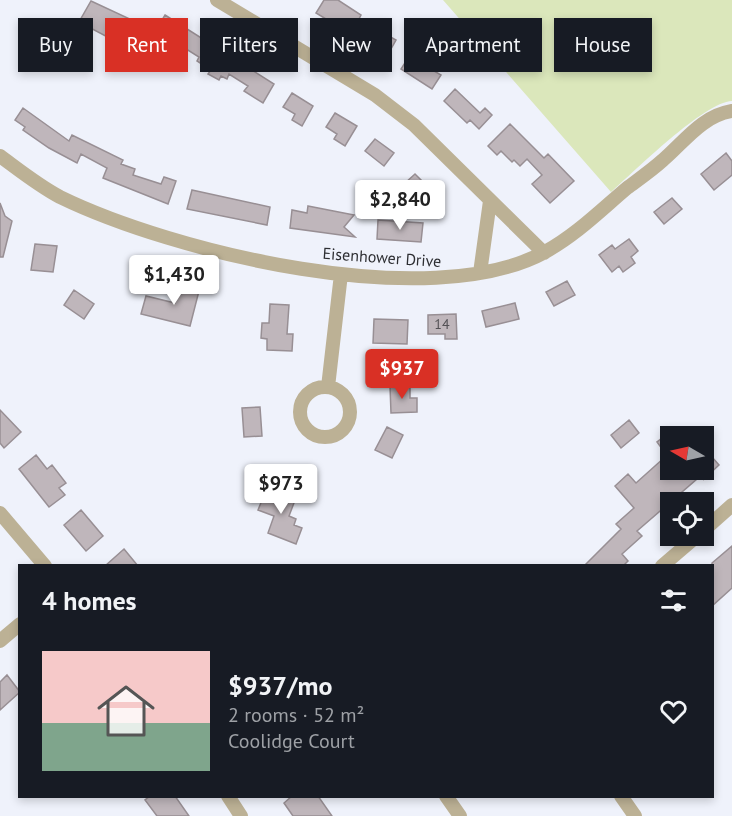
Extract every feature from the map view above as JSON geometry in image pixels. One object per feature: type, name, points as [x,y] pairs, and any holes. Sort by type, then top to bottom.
[{"type":"street","points":[[217,0],[375,95],[414,125],[544,253]]},
{"type":"street","name":"Eisenhower Drive","points":[[0,156],[59,196],[115,220],[212,249],[341,274],[444,278],[499,270],[544,253],[582,227],[663,160],[695,129],[718,113],[732,111]]},
{"type":"street","points":[[480,273],[490,201]]},
{"type":"street","points":[[328,387],[341,274]]},
{"type":"street","points":[[714,521],[732,506]]},
{"type":"street","points":[[0,513],[43,564]]},
{"type":"street","points":[[664,564],[685,546]]},
{"type":"street","points":[[0,641],[18,626]]},
{"type":"street","points":[[229,798],[241,816]]},
{"type":"street","points":[[447,798],[460,816]]},
{"type":"street","points":[[622,798],[636,816]]},
{"type":"green space","points":[[443,0],[732,0],[732,101],[720,104],[688,125],[611,192],[506,72],[542,72],[542,18],[459,18]]},
{"type":"building","points":[[324,0],[338,0],[361,15],[360,18],[324,18],[316,13]]},
{"type":"building","points":[[91,1],[128,18],[105,18],[105,36],[93,29],[93,18],[81,18]]},
{"type":"building","points":[[188,30],[200,37],[200,63],[197,61],[199,57],[188,50]]},
{"type":"building","points":[[210,72],[255,72],[274,84],[263,103],[244,91],[248,86],[229,74],[227,79],[221,76],[219,80],[208,74]]},
{"type":"building","points":[[406,72],[436,72],[441,75],[432,89]]},
{"type":"building","points":[[455,89],[480,113],[485,108],[492,115],[479,129],[470,120],[467,123],[444,101]]},
{"type":"building","points":[[292,93],[313,106],[302,126],[292,120],[295,114],[283,107]]},
{"type":"building","points":[[23,108],[69,141],[72,135],[123,160],[121,164],[135,169],[133,175],[161,184],[164,177],[176,181],[168,204],[103,178],[107,168],[81,154],[77,163],[49,148],[23,130],[25,127],[15,120]]},
{"type":"building","points":[[335,113],[357,126],[345,146],[334,139],[337,134],[326,127]]},
{"type":"building","points":[[510,124],[544,158],[548,154],[574,181],[550,203],[532,184],[542,175],[527,159],[520,166],[514,160],[512,162],[501,151],[497,155],[488,146]]},
{"type":"building","points":[[375,139],[394,153],[384,166],[365,151]]},
{"type":"building","points":[[726,153],[732,161],[732,175],[714,190],[701,174]]},
{"type":"building","points":[[415,174],[434,193],[422,204],[404,184]]},
{"type":"building","points":[[192,190],[270,207],[267,225],[187,209]]},
{"type":"building","points":[[672,198],[682,209],[664,224],[654,212]]},
{"type":"building","points":[[0,203],[5,216],[12,221],[3,257],[0,257]]},
{"type":"building","points":[[308,206],[354,215],[344,227],[355,237],[290,228],[292,210],[307,213]]},
{"type":"building","points":[[378,220],[423,223],[421,242],[377,239]]},
{"type":"building","points":[[629,239],[638,251],[631,257],[635,263],[623,272],[619,266],[612,272],[599,255],[612,245],[615,249]]},
{"type":"building","points":[[35,244],[57,246],[53,272],[31,270]]},
{"type":"building","points":[[567,281],[575,295],[554,306],[546,292]]},
{"type":"building","points":[[181,282],[200,287],[190,326],[141,314],[146,296],[175,303]]},
{"type":"building","points":[[74,290],[94,304],[84,319],[64,305]]},
{"type":"building","points":[[515,303],[519,319],[486,327],[482,311]]},
{"type":"building","points":[[270,304],[289,305],[287,334],[293,334],[292,351],[267,350],[267,339],[261,338],[262,323],[269,323]]},
{"type":"building","points":[[456,314],[457,339],[445,339],[445,334],[428,334],[428,315]]},
{"type":"building","points":[[374,319],[408,320],[407,344],[373,343]]},
{"type":"building","points":[[390,386],[410,386],[410,398],[417,398],[417,412],[391,413]]},
{"type":"building","points":[[260,407],[262,436],[244,437],[242,408]]},
{"type":"building","points":[[0,410],[21,432],[4,448],[0,443]]},
{"type":"building","points":[[629,420],[639,433],[621,448],[611,435]]},
{"type":"building","points":[[387,427],[403,435],[392,458],[375,450]]},
{"type":"building","points":[[36,455],[47,469],[52,465],[66,483],[59,488],[65,495],[49,507],[19,469]]},
{"type":"building","points":[[714,459],[719,465],[714,470]]},
{"type":"building","points":[[660,461],[660,480],[696,480],[682,492],[660,492],[660,511],[637,531],[642,536],[622,554],[628,561],[625,564],[586,564],[621,529],[616,524],[634,508],[615,486],[628,474],[636,483]]},
{"type":"building","points":[[279,488],[297,495],[289,516],[296,519],[294,525],[302,528],[296,544],[268,533],[274,516],[258,510],[265,493],[275,497]]},
{"type":"building","points":[[81,510],[103,536],[86,551],[64,525]]},
{"type":"building","points":[[732,546],[732,588],[714,604],[714,564],[712,563]]},
{"type":"building","points":[[124,549],[136,564],[107,564]]},
{"type":"building","points":[[7,675],[18,689],[18,694],[0,710],[0,682]]},
{"type":"building","points":[[148,798],[176,798],[189,816],[157,816],[145,800]]},
{"type":"building","points":[[290,798],[319,798],[332,816],[293,816],[284,803]]}]
